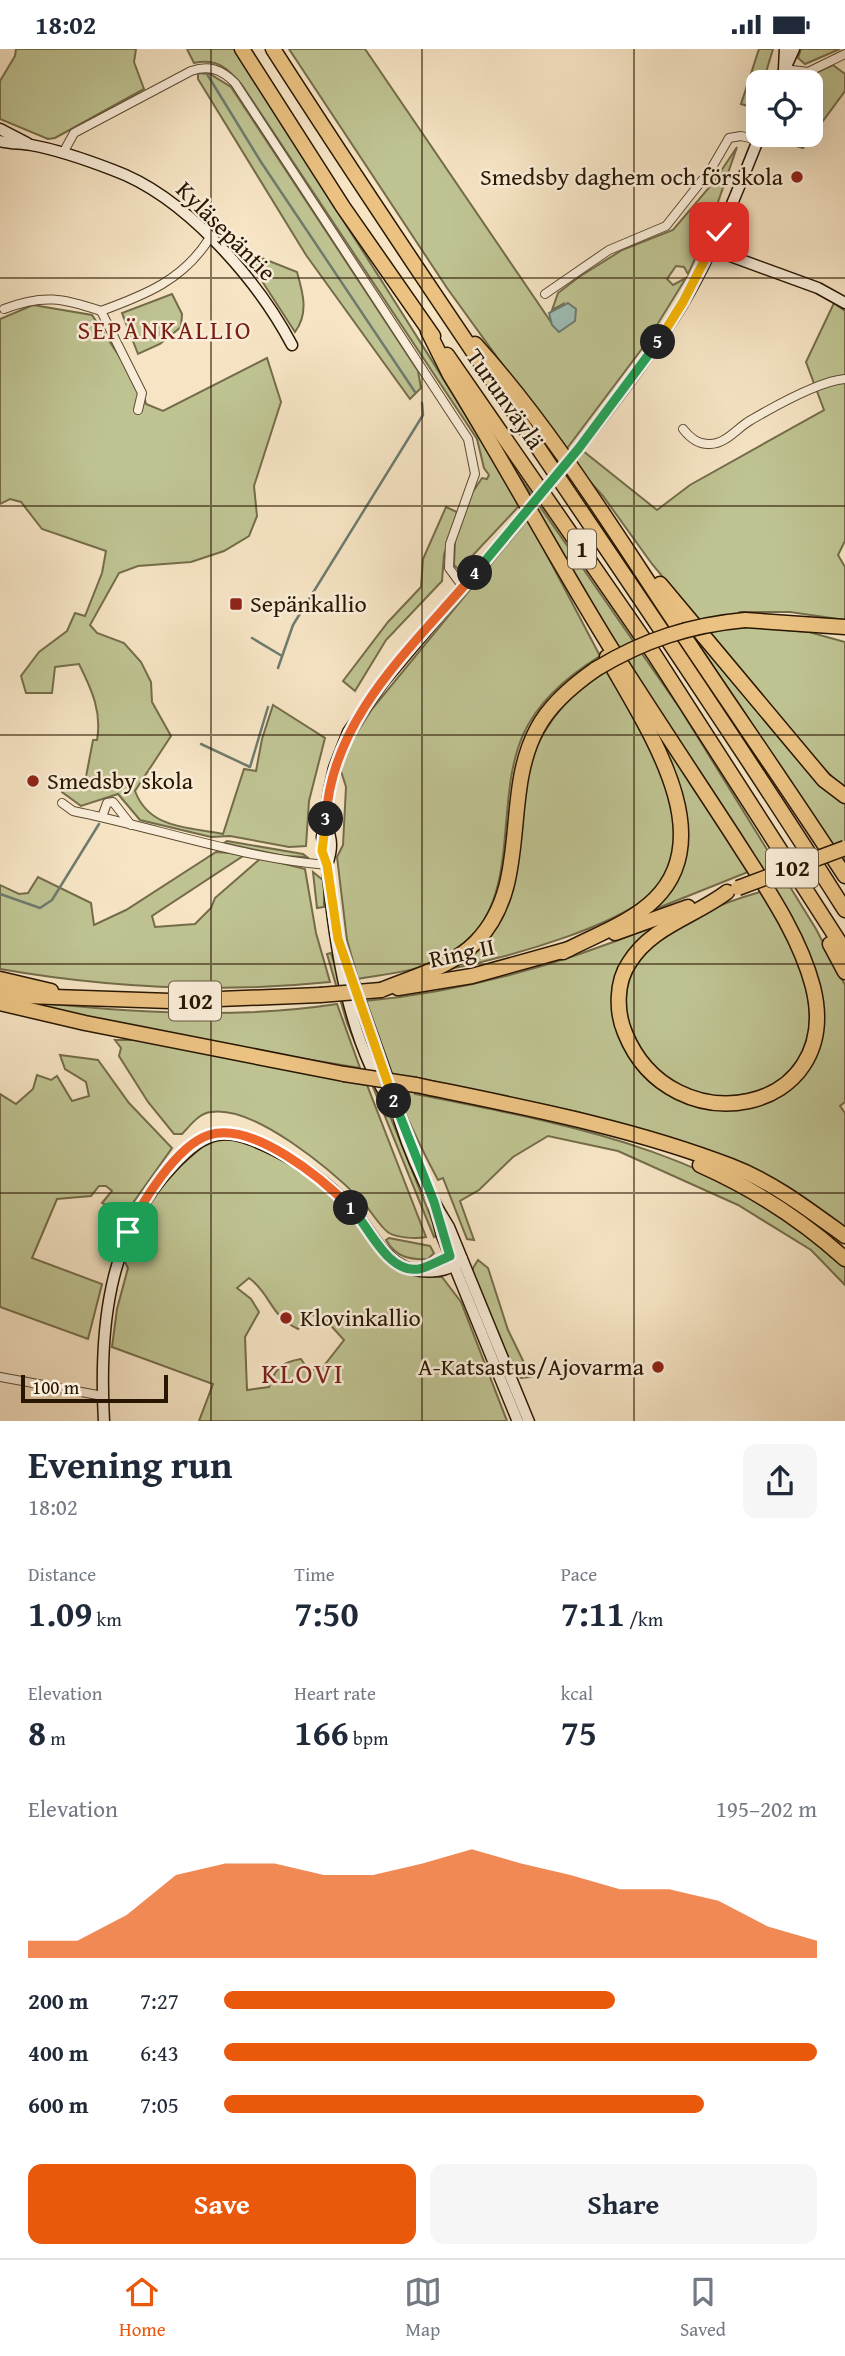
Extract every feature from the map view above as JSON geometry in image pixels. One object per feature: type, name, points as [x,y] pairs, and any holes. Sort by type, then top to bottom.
[{"type":"highway","name":"Turunväylä","points":[[242,49],[343,207],[654,654],[845,951]]},
{"type":"highway","name":"Turunväylä","points":[[273,49],[450,317],[722,718],[845,910]]},
{"type":"highway","points":[[450,317],[484,354],[574,471],[768,755],[845,876]]},
{"type":"highway","points":[[428,331],[450,375],[577,590],[777,908],[798,946],[813,988],[818,1022],[812,1051],[786,1085],[774,1093],[760,1099],[729,1105],[698,1101],[669,1089],[657,1079],[628,1041],[619,1012],[622,979],[634,956],[664,928],[732,890]]},
{"type":"highway","points":[[634,561],[653,576],[720,652],[824,779],[845,796]]},
{"type":"highway","points":[[563,952],[653,901],[675,872],[683,839],[678,802],[662,762],[601,646],[577,590]]},
{"type":"highway","points":[[381,990],[465,952],[495,918],[510,872],[523,770],[536,731],[560,698],[596,669],[631,649],[669,633],[702,625],[745,620],[845,627]]},
{"type":"highway","points":[[786,621],[845,637]]},
{"type":"highway","name":"Ring II","points":[[0,992],[170,1001],[320,995],[381,990],[461,978],[563,952],[845,848]]},
{"type":"highway","points":[[810,894],[820,925],[845,972]]},
{"type":"highway","name":"Ring II","points":[[0,979],[69,996]]},
{"type":"highway","points":[[0,1003],[85,1024],[534,1110],[652,1141],[733,1167],[793,1199],[845,1236]]},
{"type":"highway","points":[[652,1141],[762,1196],[811,1230],[845,1259]]},
{"type":"main road","points":[[784,69],[785,49]]},
{"type":"main road","points":[[784,69],[794,49]]},
{"type":"main road","name":"Kyläsepäntie","points":[[0,129],[29,144]]},
{"type":"main road","name":"Kyläsepäntie","points":[[0,141],[29,144],[63,153],[114,170],[153,188],[240,270],[277,316],[292,345]]},
{"type":"main road","points":[[518,1421],[434,1202],[395,1109],[382,1091],[362,1042],[339,962],[338,939],[322,843],[334,768],[348,732],[384,681],[579,448],[654,348],[711,249],[755,147]]},
{"type":"main road","points":[[711,249],[818,288],[845,303]]},
{"type":"main road","points":[[104,1421],[104,1318],[128,1232],[148,1193],[183,1155],[207,1136],[235,1134],[299,1164],[356,1212],[390,1257],[405,1267],[421,1269],[455,1261]]},
{"type":"main road","points":[[455,1261],[529,1421]]},
{"type":"street","points":[[784,69],[808,72],[845,54]]},
{"type":"street","points":[[63,153],[74,134],[191,71],[200,68],[217,69],[235,83],[468,439],[475,474],[450,544],[449,568],[463,587]]},
{"type":"street","points":[[545,293],[609,250],[666,226],[711,169],[729,138],[733,135],[746,136]]},
{"type":"street","points":[[4,309],[25,301],[50,298],[73,301],[101,311],[155,290],[176,278],[209,239]]},
{"type":"street","points":[[101,311],[142,393],[138,410]]},
{"type":"street","points":[[683,429],[699,443],[712,445],[749,421],[815,388],[845,379]]},
{"type":"street","points":[[102,817],[107,803],[113,802],[131,825]]},
{"type":"street","points":[[62,803],[72,811],[263,856],[327,865]]},
{"type":"street","points":[[0,1377],[103,1396]]},
{"type":"green space","points":[[16,49],[136,49],[134,62],[144,89],[55,138],[48,139],[0,119],[0,81],[15,56]]},
{"type":"green space","points":[[187,49],[234,49],[520,505],[459,570],[454,565],[455,541],[472,493],[482,478],[487,479],[489,475],[484,468],[477,439],[242,85],[215,63],[194,63]]},
{"type":"green space","points":[[289,49],[365,49],[553,325],[563,304],[552,310],[558,293],[622,250],[673,230],[713,183],[737,147],[708,231],[688,274],[684,267],[676,266],[667,279],[673,285],[686,278],[644,346],[565,451],[447,288]]},
{"type":"green space","points":[[759,49],[773,49],[767,70],[752,70]]},
{"type":"green space","points":[[801,49],[840,49],[805,64],[798,58]]},
{"type":"green space","points":[[833,65],[845,74],[845,91],[823,121],[823,70]]},
{"type":"green space","points":[[198,73],[210,74],[231,87],[418,371],[421,388],[410,399],[306,255],[198,79]]},
{"type":"green space","points":[[746,89],[746,105],[741,104]]},
{"type":"green space","points":[[259,257],[297,272],[303,295],[303,310],[295,332],[249,261]]},
{"type":"green space","points":[[172,294],[182,314],[181,327],[160,344],[138,354],[122,313]]},
{"type":"green space","points":[[834,303],[845,311],[845,541],[838,555],[845,567],[845,620],[790,612],[740,612],[750,627],[809,632],[845,642],[845,790],[806,750],[652,564],[603,496],[573,463],[583,451],[657,510],[690,485],[824,410],[806,362]]},
{"type":"green space","points":[[33,305],[92,315],[143,392],[146,404],[163,411],[267,358],[281,402],[254,486],[257,516],[249,536],[224,551],[191,562],[138,566],[119,573],[90,625],[97,633],[124,643],[141,662],[151,682],[152,702],[171,736],[135,791],[141,803],[160,819],[183,827],[223,834],[244,769],[256,771],[262,739],[273,705],[325,738],[309,801],[306,846],[289,847],[230,836],[211,837],[140,820],[118,794],[81,806],[62,792],[66,779],[85,782],[93,740],[97,740],[98,730],[92,692],[79,664],[55,667],[52,693],[26,693],[21,676],[39,652],[67,631],[75,613],[85,616],[102,573],[106,551],[42,529],[21,502],[10,499],[0,504],[0,319]]},
{"type":"green space","points":[[512,466],[681,710],[816,929],[845,985],[845,1102],[840,1106],[845,1113],[845,1230],[661,1135],[578,1112],[418,1078],[415,1094],[588,1132],[644,1149],[698,1170],[749,1195],[799,1227],[845,1266],[845,1285],[811,1250],[738,1205],[618,1151],[548,1136],[513,1157],[479,1190],[460,1201],[474,1240],[467,1239],[443,1178],[438,1180],[397,1092],[365,1001],[439,991],[512,974],[584,952],[654,926],[628,956],[623,1042],[636,1067],[657,1087],[682,1101],[710,1108],[739,1108],[767,1101],[791,1087],[811,1058],[816,984]]},
{"type":"green space","points":[[446,507],[457,512],[444,555],[442,581],[386,640],[355,691],[343,681],[388,622],[421,587],[423,559]]},
{"type":"green space","points":[[528,519],[600,656],[577,672],[546,700],[523,735],[514,764],[497,889],[486,916],[468,940],[441,959],[411,970],[358,979],[347,940],[337,857],[343,845],[346,787],[341,771],[344,754],[372,709]]},
{"type":"green space","points":[[678,614],[813,776],[845,804],[845,863]]},
{"type":"green space","points":[[608,670],[649,745],[667,785],[676,830],[674,855],[669,872],[656,890],[632,908],[601,923],[530,949],[440,971],[495,926],[531,759],[537,745],[553,719],[572,697]]},
{"type":"green space","points":[[628,686],[748,872],[648,912],[668,892],[681,870],[687,846],[686,817]]},
{"type":"green space","points":[[227,841],[303,854],[307,857],[284,856],[224,843]]},
{"type":"green space","points":[[216,852],[246,854],[152,916],[155,927],[195,924],[211,908],[215,898],[261,858],[305,869],[316,933],[330,982],[248,987],[165,987],[82,981],[0,969],[0,885],[19,894],[28,893],[38,877],[91,903],[94,925],[126,910]]},
{"type":"green space","points":[[313,872],[324,881],[324,907],[317,908]]},
{"type":"green space","points":[[760,892],[784,933],[804,981],[809,1005],[809,1028],[802,1051],[788,1072],[764,1090],[719,1096],[685,1090],[657,1070],[637,1042],[627,1012],[628,985],[638,962],[656,942],[680,925],[706,911]]},
{"type":"green space","points":[[331,953],[354,1027],[438,1235],[434,1237],[347,1023],[327,954]]},
{"type":"green space","points":[[22,1001],[179,1013],[258,1012],[337,1004],[360,1068],[220,1045],[22,1004]]},
{"type":"green space","points":[[115,1040],[138,1040],[367,1085],[426,1237],[407,1238],[389,1233],[361,1200],[332,1173],[292,1142],[249,1119],[229,1113],[211,1112],[199,1117],[182,1134],[174,1134],[148,1102],[119,1056],[121,1048]]},
{"type":"green space","points":[[60,1055],[98,1060],[129,1103],[172,1148],[125,1214],[102,1203],[112,1191],[106,1186],[99,1186],[91,1196],[57,1199],[32,1258],[102,1284],[88,1339],[0,1307],[0,1094],[16,1104],[33,1089],[37,1075],[51,1080],[57,1076],[72,1101],[89,1096],[86,1082],[65,1069]]},
{"type":"green space","points":[[237,1139],[298,1169],[320,1184],[345,1207],[389,1261],[420,1275],[442,1277],[461,1302],[507,1421],[199,1421],[213,1384],[112,1347],[117,1309],[128,1268],[125,1262],[147,1202],[171,1174],[210,1140]],"holes":[[[249,1278],[289,1324],[298,1329],[312,1315],[324,1318],[344,1340],[323,1367],[309,1371],[301,1359],[289,1362],[280,1367],[269,1387],[247,1390],[245,1337],[259,1312],[251,1299],[237,1288]]]},
{"type":"green space","points":[[389,1238],[430,1246],[434,1253],[428,1259],[404,1256],[390,1246],[386,1240]]},
{"type":"green space","points":[[478,1260],[488,1268],[508,1330],[531,1377],[521,1378],[515,1373],[473,1276],[473,1268]]},
{"type":"water","points":[[568,303],[576,309],[575,321],[559,332],[552,325],[549,313]]},
{"type":"waterway","points":[[207,74],[261,162],[415,392]]},
{"type":"waterway","points":[[278,668],[293,625],[423,415],[422,403]]},
{"type":"waterway","points":[[252,638],[282,656]]},
{"type":"waterway","points":[[201,744],[250,767],[268,707]]},
{"type":"waterway","points":[[0,894],[40,908],[52,900],[99,824]]},
{"type":"place","name":"Smedsby daghem och förskola","points":[[797,177]]},
{"type":"place","name":"Sepänkallio","points":[[236,604]]},
{"type":"place","name":"Smedsby skola","points":[[33,781]]},
{"type":"place","name":"Klovinkallio","points":[[286,1318]]},
{"type":"place","name":"A-Katsastus/Ajovarma","points":[[658,1367]]},
{"type":"district","name":"SEPÄNKALLIO","points":[[165,330]]},
{"type":"district","name":"KLOVI","points":[[303,1373]]},
{"type":"route","points":[[128,1232],[148,1193],[165,1173],[207,1136],[226,1133],[245,1137],[273,1149],[320,1179],[356,1212],[383,1250],[397,1263],[421,1269],[450,1256],[440,1230],[434,1202],[395,1109],[392,1090],[338,939],[321,837],[326,826],[328,791],[334,768],[348,732],[384,681],[579,448],[640,368],[683,302],[719,232]]}]
